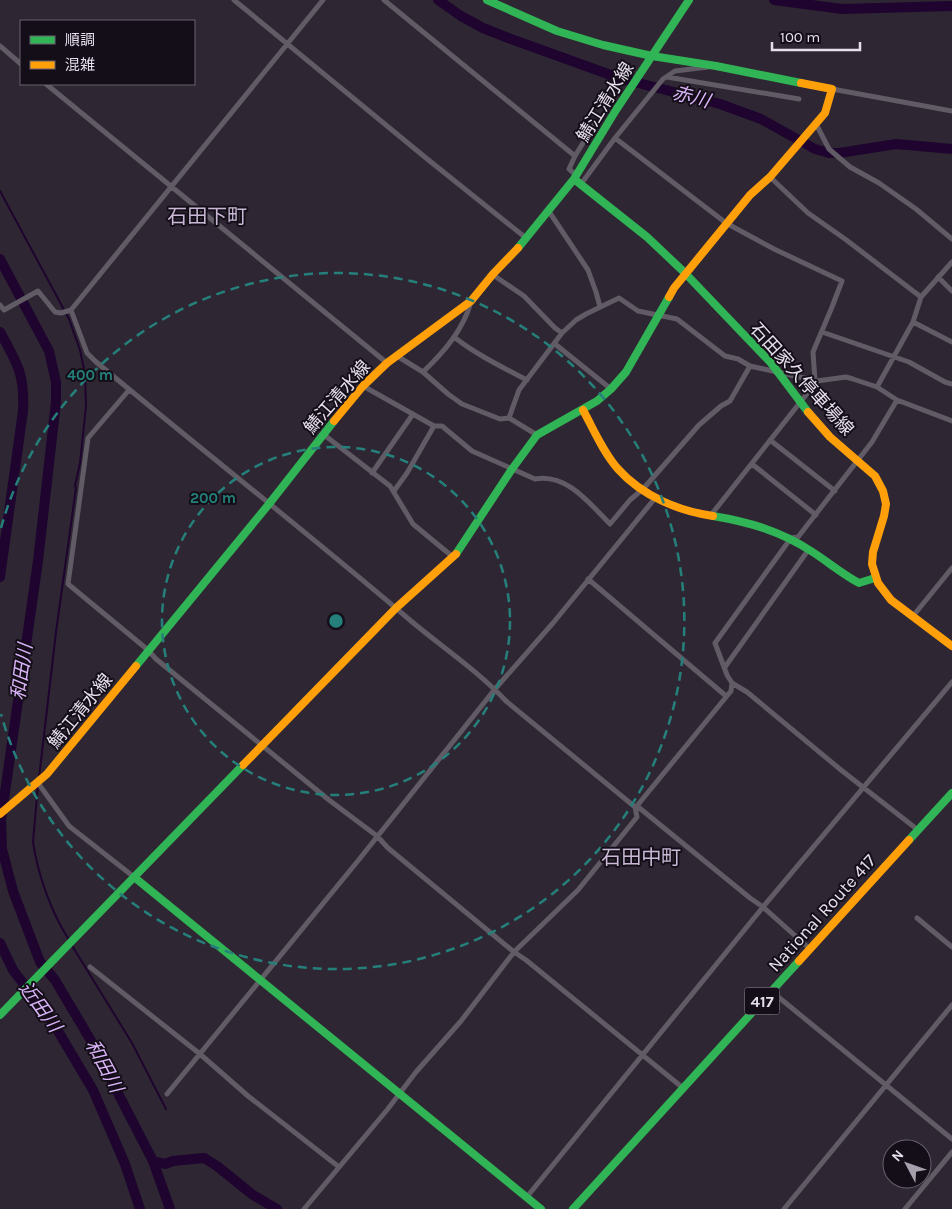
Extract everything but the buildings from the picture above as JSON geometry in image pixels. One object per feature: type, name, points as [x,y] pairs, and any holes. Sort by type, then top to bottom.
[{"type":"main road","points":[[0,1015],[396,608],[453,557],[537,435],[583,410],[611,389],[626,372],[674,288],[750,195],[770,177],[825,113],[832,89],[716,66],[652,56],[557,31],[487,0]]},
{"type":"main road","name":"鯖江清水線","points":[[0,814],[27,793],[47,774],[269,504],[322,434],[363,386],[387,363],[472,301],[548,210],[577,179],[616,110],[689,0]]},
{"type":"main road","name":"石田家久停車場線","points":[[577,179],[657,246],[778,372],[800,404],[825,432],[859,460],[878,480],[886,503],[884,519],[874,547],[875,578]]},
{"type":"main road","points":[[583,410],[611,460],[620,472],[643,489],[683,510],[735,518],[791,538],[851,580],[859,582],[875,578],[888,597],[952,646]]},
{"type":"main road","name":"National Route 417","points":[[573,1209],[952,793]]},
{"type":"main road","points":[[134,877],[541,1209]]},
{"type":"street","points":[[234,0],[526,238]]},
{"type":"street","points":[[0,305],[4,310],[38,291],[55,312],[61,313],[71,310],[324,0]]},
{"type":"street","points":[[384,0],[575,156]]},
{"type":"street","points":[[0,46],[20,63]]},
{"type":"street","points":[[594,125],[569,169],[577,179],[674,71],[716,66]]},
{"type":"street","points":[[667,77],[800,99]]},
{"type":"street","points":[[47,85],[387,363]]},
{"type":"street","points":[[832,89],[952,111]]},
{"type":"street","points":[[816,124],[829,149],[850,167],[879,183],[916,209],[952,239]]},
{"type":"street","points":[[615,138],[726,223],[774,249],[842,281],[813,352],[816,381],[800,404],[711,515]]},
{"type":"street","points":[[770,177],[808,213],[921,297]]},
{"type":"street","points":[[548,210],[588,270],[600,307]]},
{"type":"street","points":[[877,387],[892,356],[913,322],[921,297],[931,283],[952,262]]},
{"type":"street","points":[[493,274],[496,278],[524,296],[562,333]]},
{"type":"street","points":[[938,277],[952,291]]},
{"type":"street","points":[[509,418],[519,390],[562,333],[576,320],[619,298],[638,311],[677,319],[725,356],[738,359],[750,366],[816,381],[846,377],[877,387],[897,400],[952,421]]},
{"type":"street","points":[[423,372],[454,338],[467,317],[472,301]]},
{"type":"street","points":[[71,310],[87,353],[95,361],[384,597],[495,689],[506,701],[636,807],[750,898],[764,907],[810,949]]},
{"type":"street","points":[[913,322],[952,342]]},
{"type":"street","points":[[822,332],[909,362],[952,384]]},
{"type":"street","points":[[454,338],[494,363],[527,380]]},
{"type":"street","points":[[555,344],[611,389]]},
{"type":"street","points":[[397,356],[423,372],[462,404],[500,419],[509,418],[537,435]]},
{"type":"street","points":[[363,386],[434,426],[442,426],[472,451],[535,479],[543,477],[559,480],[576,491],[610,524],[699,425],[721,406],[730,401],[750,366]]},
{"type":"street","points":[[129,390],[88,438],[68,584],[148,650],[156,659],[263,744],[329,800],[377,836],[388,848],[514,952],[683,1088]]},
{"type":"street","points":[[304,1209],[416,1072],[462,1021],[514,952],[584,882],[637,818],[636,807],[731,690],[732,683],[715,643],[791,538],[798,537],[859,460],[897,400]]},
{"type":"street","points":[[372,472],[413,414]]},
{"type":"street","points":[[394,491],[407,473],[434,426]]},
{"type":"street","points":[[322,434],[390,486],[413,524],[453,557]]},
{"type":"street","points":[[770,440],[835,492]]},
{"type":"street","points":[[752,464],[816,515]]},
{"type":"street","points":[[167,1094],[244,999],[262,980],[495,689],[548,630],[656,497]]},
{"type":"street","points":[[725,667],[809,549]]},
{"type":"street","points":[[913,616],[952,568]]},
{"type":"street","points":[[588,579],[726,696]]},
{"type":"street","points":[[526,1198],[764,907],[952,682]]},
{"type":"street","points":[[732,683],[747,692],[918,830]]},
{"type":"street","points":[[38,783],[69,826],[134,877]]},
{"type":"street","points":[[917,918],[952,947]]},
{"type":"street","points":[[90,967],[200,1054],[248,1096],[339,1167]]},
{"type":"street","points":[[771,991],[952,1139]]},
{"type":"street","points":[[784,1209],[952,1004]]},
{"type":"street","points":[[905,1209],[952,1152]]},
{"type":"waterway","name":"赤川","points":[[438,0],[483,28],[619,78],[720,104],[761,119],[815,149],[829,153],[839,153],[896,144],[952,149]]},
{"type":"waterway","points":[[774,0],[842,9],[952,6]]},
{"type":"waterway","points":[[0,191],[69,319],[80,350],[85,374],[86,406],[80,463],[75,486],[39,778]]},
{"type":"waterway","name":"和田川","points":[[0,259],[49,351],[56,382],[56,402],[38,561],[1,820],[2,849],[13,891],[40,962],[55,980],[90,1039],[153,1161],[170,1209]]},
{"type":"waterway","name":"近田川","points":[[0,332],[19,369],[23,387],[23,411],[0,577]]},
{"type":"waterway","points":[[38,785],[33,842],[35,855],[51,905],[69,940]]},
{"type":"waterway","name":"近田川","points":[[0,943],[13,970],[52,1021],[93,1090],[125,1164],[140,1209]]},
{"type":"waterway","points":[[71,944],[132,1043],[166,1109]]},
{"type":"waterway","points":[[153,1161],[165,1164],[173,1161],[204,1158],[253,1195],[277,1209]]},
{"type":"traffic: fast","points":[[487,0],[557,31],[603,45],[652,56],[716,66],[801,83]]},
{"type":"traffic: fast","points":[[518,248],[574,179],[616,110],[689,0]]},
{"type":"traffic: fast","points":[[574,179],[647,237],[684,272],[771,363],[808,412]]},
{"type":"traffic: fast","points":[[456,554],[512,469],[537,435],[597,401],[626,372],[669,297]]},
{"type":"traffic: fast","points":[[136,666],[269,504],[334,421]]},
{"type":"traffic: fast","points":[[713,516],[752,524],[788,538],[859,583],[875,578]]},
{"type":"traffic: fast","points":[[0,1015],[243,765]]},
{"type":"traffic: fast","points":[[909,840],[952,793]]},
{"type":"traffic: fast","points":[[134,877],[541,1209]]},
{"type":"traffic: fast","points":[[573,1209],[799,961]]},
{"type":"traffic: slow","points":[[669,297],[674,288],[750,195],[770,177],[825,113],[832,89],[801,83]]},
{"type":"traffic: slow","points":[[334,421],[363,386],[387,363],[471,301],[518,248]]},
{"type":"traffic: slow","points":[[583,410],[608,455],[628,479],[662,501],[700,514],[713,516]]},
{"type":"traffic: slow","points":[[808,412],[830,437],[875,476],[883,491],[886,504],[873,552],[872,564],[878,583],[891,600],[952,646]]},
{"type":"traffic: slow","points":[[243,765],[396,608],[456,554]]},
{"type":"traffic: slow","points":[[0,814],[47,774],[136,666]]},
{"type":"traffic: slow","points":[[799,961],[909,840]]},
{"type":"district","name":"石田下町","points":[[207,216]]},
{"type":"district","name":"石田中町","points":[[641,857]]}]
